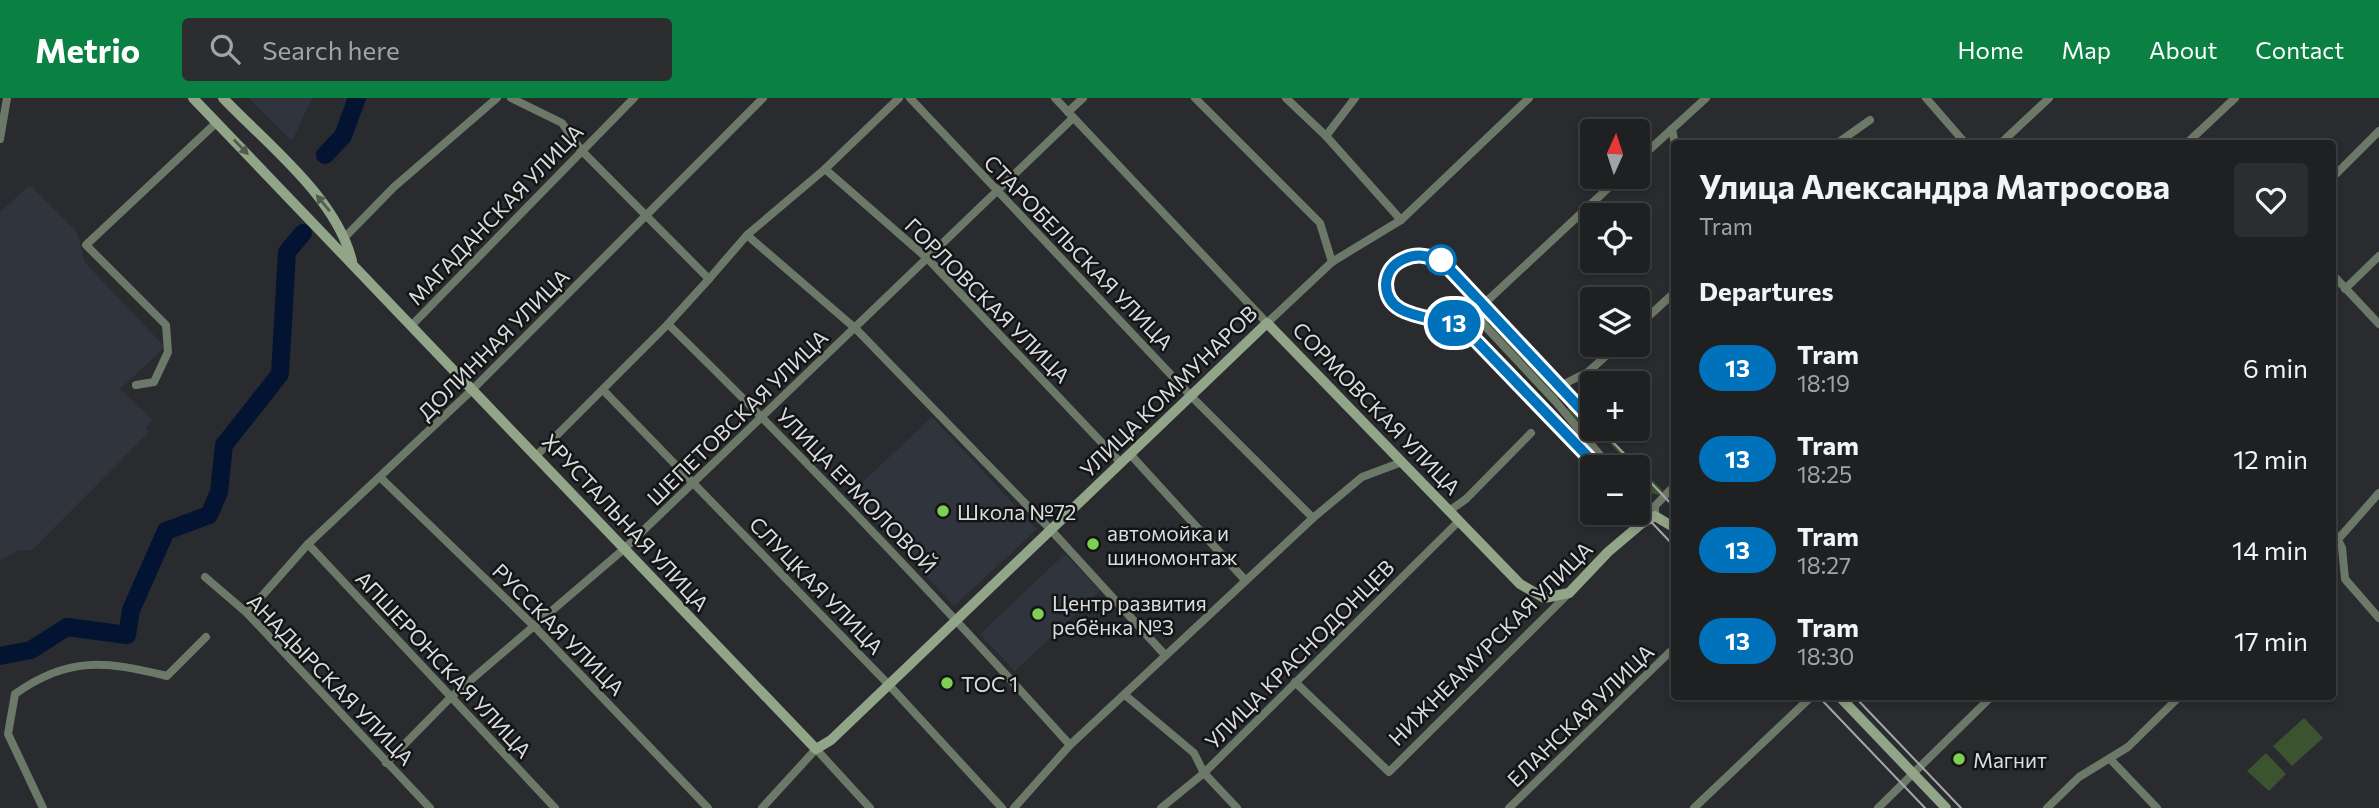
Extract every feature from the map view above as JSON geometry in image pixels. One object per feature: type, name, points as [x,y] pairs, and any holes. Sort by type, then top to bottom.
[{"type":"street","name":"ХРУСТАЛЬНАЯ УЛИЦА","points":[[193,98],[537,455],[870,808]]},
{"type":"street","points":[[223,98],[327,207],[346,236],[353,264]]},
{"type":"street","points":[[346,236],[394,187],[497,98]]},
{"type":"street","points":[[511,98],[562,123],[581,150],[709,279]]},
{"type":"street","name":"МАГАДАНСКАЯ УЛИЦА","points":[[412,325],[634,98]]},
{"type":"street","name":"ДОЛИННАЯ УЛИЦА","points":[[247,613],[308,544],[473,389],[764,98]]},
{"type":"street","points":[[537,455],[668,324],[747,235],[825,169],[899,98]]},
{"type":"street","name":"СТАРОБЕЛЬСКАЯ УЛИЦА","points":[[910,98],[1191,396],[1313,518]]},
{"type":"street","name":"СОРМОВСКАЯ УЛИЦА","points":[[1055,98],[1267,323],[1520,584],[1544,598],[1569,593]]},
{"type":"street","name":"ШЕПЕТОВСКАЯ УЛИЦА","points":[[386,763],[451,696],[624,549],[761,415],[856,328],[997,192],[1071,115],[1083,98]]},
{"type":"street","points":[[1195,98],[1320,223],[1332,262]]},
{"type":"street","points":[[1286,98],[1326,136],[1401,220]]},
{"type":"street","points":[[1326,136],[1356,98]]},
{"type":"street","name":"УЛИЦА КОММУНАРОВ","points":[[762,808],[816,749],[831,740],[1332,262],[1401,220],[1529,98]]},
{"type":"street","points":[[1650,149],[1706,98]]},
{"type":"street","points":[[1926,98],[1963,140]]},
{"type":"street","points":[[2004,140],[2049,98]]},
{"type":"street","points":[[2190,140],[2235,98]]},
{"type":"street","points":[[0,139],[4,103]]},
{"type":"street","points":[[1842,140],[1870,120]]},
{"type":"street","points":[[136,385],[154,382],[168,352],[166,325],[86,245],[217,122]]},
{"type":"street","points":[[1672,129],[1674,140]]},
{"type":"street","points":[[2336,174],[2379,131]]},
{"type":"street","name":"ГОРЛОВСКАЯ УЛИЦА","points":[[825,169],[928,259],[1121,463]]},
{"type":"street","points":[[1600,455],[1556,402],[1483,324],[1487,302],[1607,189]]},
{"type":"street","points":[[747,235],[856,328],[1051,530],[1165,655]]},
{"type":"street","points":[[2345,289],[2379,256]]},
{"type":"street","points":[[2336,278],[2379,324]]},
{"type":"street","points":[[1650,315],[1671,296]]},
{"type":"street","name":"УЛИЦА ЕРМОЛОВОЙ","points":[[668,324],[761,415],[957,620],[1070,745]]},
{"type":"street","points":[[1564,384],[1588,372],[1605,357]]},
{"type":"street","name":"СЛУЦКАЯ УЛИЦА","points":[[604,390],[889,685],[1002,808]]},
{"type":"street","points":[[1449,511],[1466,499],[1531,433]]},
{"type":"street","points":[[1130,454],[1245,580]]},
{"type":"street","points":[[1014,808],[1070,745],[1313,518],[1362,477],[1402,463]]},
{"type":"street","name":"РУССКАЯ УЛИЦА","points":[[381,478],[534,626],[708,808]]},
{"type":"street","name":"НИЖНЕАМУРСКАЯ УЛИЦА","points":[[1295,682],[1389,772],[1608,552],[1641,524],[1655,516],[1655,506],[1671,489]]},
{"type":"street","points":[[2336,535],[2379,493]]},
{"type":"street","points":[[1650,510],[1671,525]]},
{"type":"street","name":"УЛИЦА КРАСНОДОНЦЕВ","points":[[1161,808],[1204,773],[1459,521]]},
{"type":"street","points":[[2336,541],[2344,556],[2345,579],[2350,589],[2379,618]]},
{"type":"street","name":"АПШЕРОНСКАЯ УЛИЦА","points":[[308,544],[555,808]]},
{"type":"street","name":"АНАДЫРСКАЯ УЛИЦА","points":[[205,577],[247,613],[430,808]]},
{"type":"street","points":[[43,808],[8,734],[15,694],[42,675],[76,664],[135,668],[167,676],[206,637]]},
{"type":"street","name":"ЕЛАНСКАЯ УЛИЦА","points":[[1509,808],[1671,652]]},
{"type":"street","points":[[1125,695],[1194,752],[1204,773],[1237,808]]},
{"type":"street","points":[[1694,808],[1808,700]]},
{"type":"street","points":[[1843,700],[1946,808]]},
{"type":"street","points":[[1878,808],[1988,700]]},
{"type":"street","points":[[2047,808],[2080,777],[2111,760],[2176,700]]},
{"type":"street","points":[[2111,760],[2157,808]]},
{"type":"shaded area","points":[[249,98],[312,98],[292,141]]},
{"type":"shaded area","points":[[30,185],[77,232],[85,263],[165,347],[120,389],[153,420],[146,427],[149,432],[32,550],[18,550],[0,561],[0,212]]},
{"type":"shaded area","name":"Школа №72","points":[[932,417],[1037,529],[954,606],[850,494]]},
{"type":"shaded area","name":"Центр развития ребёнка №3","points":[[1065,554],[1100,591],[1015,671],[980,634]]},
{"type":"green space","points":[[1490,307],[1580,403],[1580,422],[1567,409],[1572,405],[1555,396],[1486,322]]},
{"type":"green space","points":[[1608,441],[1614,441],[1628,455],[1621,455]]},
{"type":"green space","points":[[1650,478],[1663,491],[1660,495],[1650,493]]},
{"type":"green space","points":[[2304,718],[2323,738],[2292,766],[2273,746]]},
{"type":"green space","points":[[2266,753],[2286,774],[2269,791],[2247,771]]},
{"type":"waterway","points":[[325,155],[343,136],[357,98]]},
{"type":"waterway","points":[[0,656],[31,650],[67,627],[127,635],[131,610],[166,531],[209,515],[219,492],[224,445],[280,374],[287,252],[303,233]]},
{"type":"tram line","name":"13","points":[[1580,408],[1441,260],[1413,254],[1395,262],[1388,273],[1386,286],[1391,302],[1399,310],[1409,314],[1449,322],[1468,332],[1586,455]]},
{"type":"tram line","points":[[1580,408],[1441,260],[1413,256],[1391,268],[1386,284],[1389,297],[1395,306],[1418,316],[1458,326],[1468,332],[1586,455]]},
{"type":"tram line","points":[[1612,441],[1625,455]]},
{"type":"tram line","points":[[1650,482],[1671,504]]},
{"type":"tram line","points":[[1650,521],[1671,543]]},
{"type":"tram line","points":[[1822,700],[1925,808]]},
{"type":"tram line","points":[[1858,700],[1961,808]]},
{"type":"place","name":"Школа №72","points":[[943,511]]},
{"type":"place","name":"автомойка и шиномонтаж","points":[[1093,544]]},
{"type":"place","name":"Центр развития ребёнка №3","points":[[1038,614]]},
{"type":"place","name":"ТОС 1","points":[[947,683]]},
{"type":"place","name":"Магнит","points":[[1959,759]]}]
